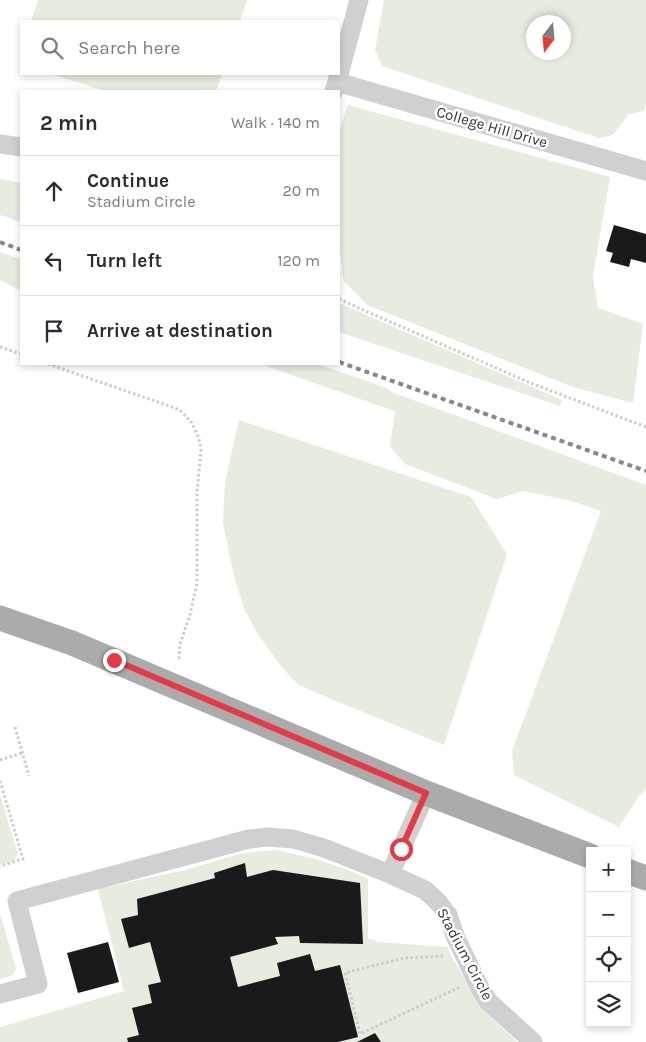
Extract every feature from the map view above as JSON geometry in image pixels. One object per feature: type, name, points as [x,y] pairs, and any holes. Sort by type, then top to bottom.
[{"type":"main road","points":[[0,618],[72,643],[426,793],[586,854]]},
{"type":"main road","points":[[631,872],[646,878]]},
{"type":"street","points":[[340,72],[359,0]]},
{"type":"street","name":"College Hill Drive","points":[[336,87],[646,171]]},
{"type":"street","points":[[0,144],[20,148]]},
{"type":"street","points":[[390,874],[426,793]]},
{"type":"street","name":"Stadium Circle","points":[[0,994],[38,984],[18,901],[249,839],[267,837],[293,839],[324,848],[425,890],[448,915],[455,936],[488,1001],[534,1042]]},
{"type":"path","points":[[340,299],[528,382],[646,427]]},
{"type":"path","points":[[0,347],[20,354]]},
{"type":"path","points":[[51,365],[175,408],[182,412],[192,424],[199,439],[201,450],[197,492],[197,583],[190,615],[180,644],[179,660]]},
{"type":"path","points":[[15,727],[29,776]]},
{"type":"path","points":[[0,760],[22,753]]},
{"type":"path","points":[[0,781],[23,859],[0,866]]},
{"type":"path","points":[[443,956],[404,958],[346,973],[360,1034],[460,987]]},
{"type":"shaded area","points":[[38,0],[247,0],[240,20],[31,20]]},
{"type":"shaded area","points":[[384,0],[646,0],[646,104],[644,111],[629,114],[613,135],[599,138],[382,66],[375,50]]},
{"type":"shaded area","points":[[54,75],[222,75],[216,90],[102,90]]},
{"type":"shaded area","points":[[348,105],[610,177],[593,276],[598,308],[643,324],[633,403],[573,387],[367,305],[343,280],[340,253],[340,129]]},
{"type":"shaded area","points":[[0,179],[20,183],[20,222],[0,215]]},
{"type":"shaded area","points":[[0,252],[20,259],[20,290],[0,280]]},
{"type":"shaded area","points":[[340,303],[562,400],[560,406],[340,332]]},
{"type":"shaded area","points":[[263,365],[320,365],[646,485],[646,789],[639,796],[619,827],[514,775],[512,751],[601,511],[568,500],[523,491],[497,499],[405,464],[390,446],[395,411]]},
{"type":"shaded area","points":[[239,420],[471,497],[507,554],[444,745],[297,684],[259,636],[244,609],[233,572],[223,523],[225,482]]},
{"type":"shaded area","points":[[0,795],[18,854],[14,861],[0,865]]},
{"type":"shaded area","points":[[275,850],[322,861],[368,879],[368,939],[376,940],[376,942],[447,947],[485,1011],[517,1042],[0,1042],[0,1027],[124,991],[98,889],[185,870],[243,853]]},
{"type":"shaded area","points":[[0,913],[16,968],[13,975],[0,979]]},
{"type":"building","points":[[614,225],[646,234],[646,263],[631,259],[629,267],[610,262],[613,253],[606,251]]},
{"type":"building","points":[[245,863],[247,877],[273,870],[360,883],[363,944],[300,943],[299,936],[275,937],[278,944],[230,957],[238,987],[280,976],[277,963],[310,954],[315,971],[340,965],[358,1037],[338,1042],[128,1042],[127,1038],[139,1035],[132,1008],[152,1003],[148,985],[161,982],[150,942],[129,948],[121,919],[138,915],[137,899],[215,878],[214,873]]},
{"type":"building","points":[[108,942],[119,982],[78,993],[67,953]]},
{"type":"building","points":[[375,1033],[381,1042],[357,1042]]},
{"type":"railway","points":[[0,242],[20,250]]},
{"type":"railway","points":[[340,362],[646,471]]},
{"type":"route","points":[[114,660],[426,793],[401,849]]}]
